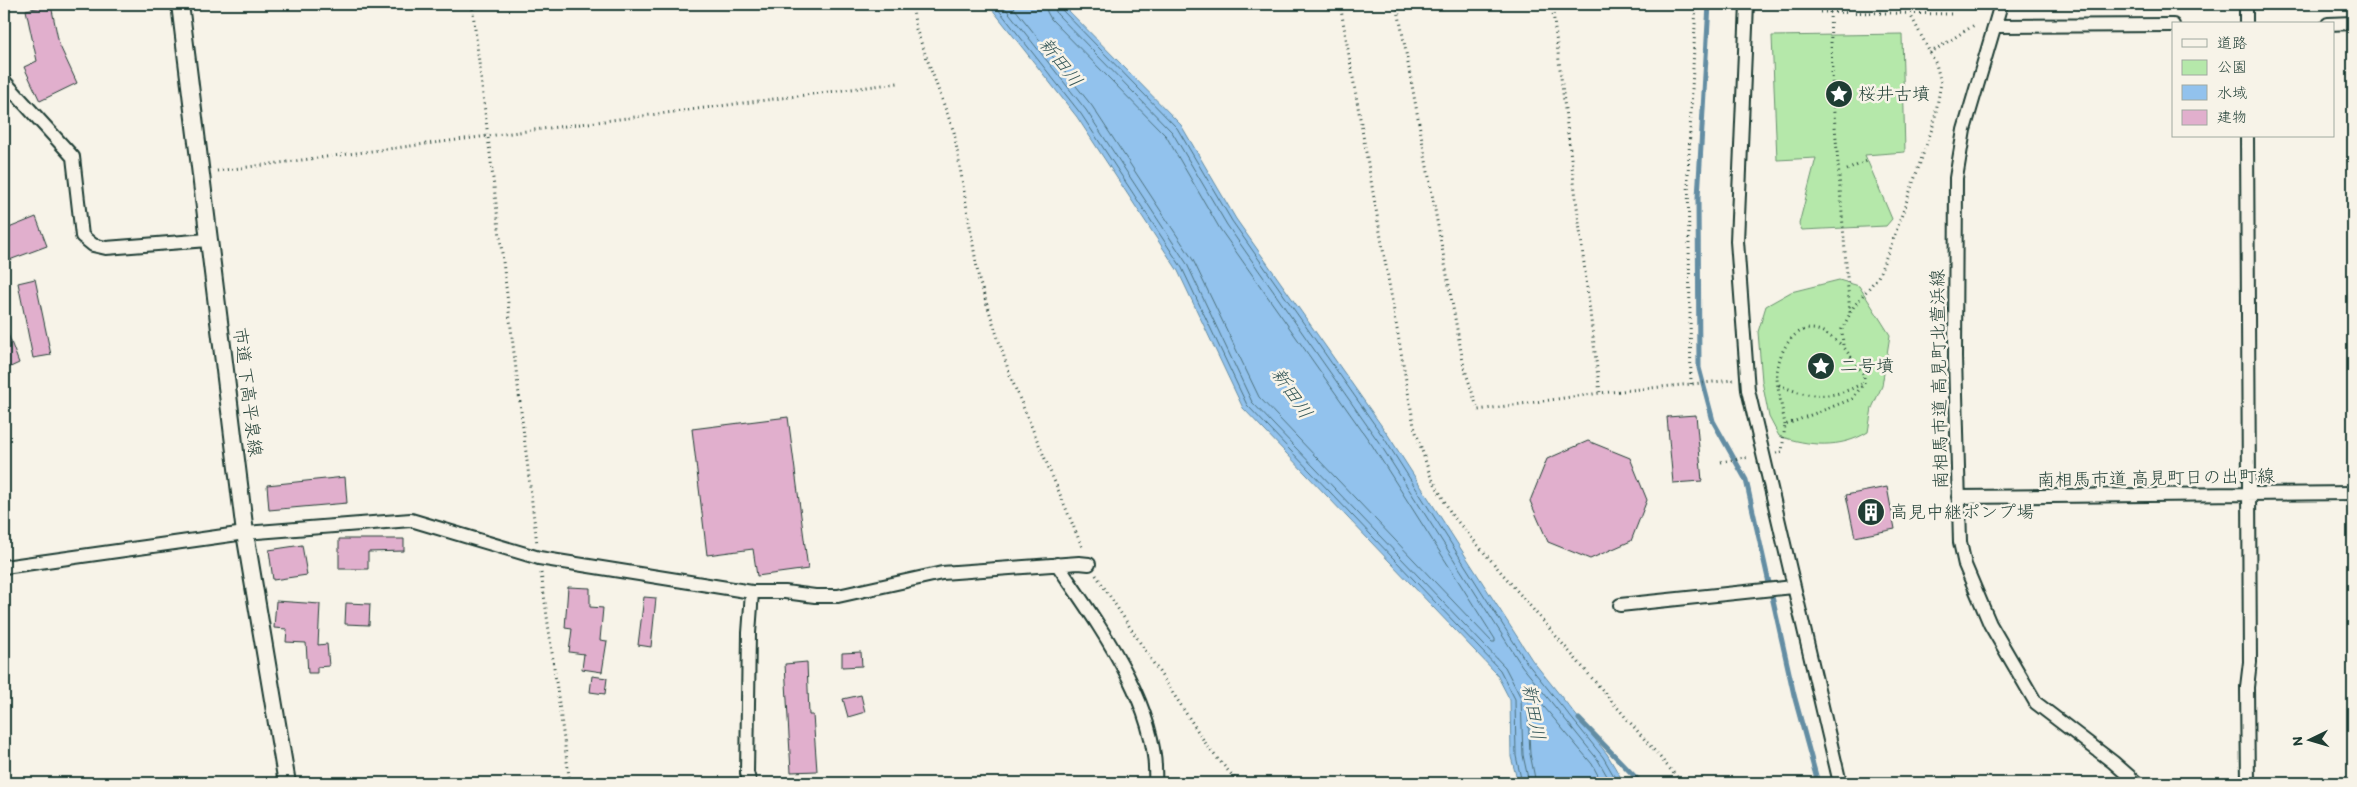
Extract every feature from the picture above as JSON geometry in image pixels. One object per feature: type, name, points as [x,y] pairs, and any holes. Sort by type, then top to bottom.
[{"type":"street","name":"市道 下高平泉線","points":[[180,4],[245,533],[287,783]]},
{"type":"street","points":[[1747,4],[1737,241],[1748,390],[1758,456],[1787,588],[1840,783]]},
{"type":"street","name":"南相馬市道 高見町北萱浜線","points":[[2001,4],[1964,130],[1956,178],[1955,357],[1960,542],[1965,565],[1990,624],[2036,703],[2113,762],[2137,783]]},
{"type":"street","points":[[2246,4],[2246,22]]},
{"type":"street","points":[[2334,24],[2353,24]]},
{"type":"street","points":[[1995,26],[2172,25]]},
{"type":"street","points":[[4,81],[73,157],[82,236],[93,245],[106,248],[208,240]]},
{"type":"street","points":[[2247,138],[2250,662],[2247,686],[2248,783]]},
{"type":"street","name":"南相馬市道 高見町日の出町線","points":[[1958,497],[2353,493]]},
{"type":"street","points":[[4,568],[245,533],[412,520],[539,558],[752,592],[785,592],[815,596],[838,596],[942,573],[1057,564],[1090,564]]},
{"type":"street","points":[[1057,564],[1110,641],[1144,714],[1156,765],[1155,783]]},
{"type":"street","points":[[1620,604],[1787,588]]},
{"type":"street","points":[[750,783],[748,772],[749,633],[752,592]]},
{"type":"path","points":[[472,4],[539,558],[570,783]]},
{"type":"path","points":[[912,4],[916,29],[954,132],[979,280],[1011,378],[1064,508],[1090,564],[1210,750],[1239,783]]},
{"type":"path","points":[[1340,4],[1414,426],[1430,475],[1452,515],[1682,783]]},
{"type":"path","points":[[1397,4],[1464,367],[1478,410],[1600,393],[1728,380]]},
{"type":"path","points":[[1552,4],[1600,393]]},
{"type":"path","points":[[1691,384],[1688,175],[1696,4]]},
{"type":"path","points":[[1820,12],[1952,14]]},
{"type":"path","points":[[1830,12],[1834,127],[1850,315]]},
{"type":"path","points":[[1843,346],[1842,330],[1854,306],[1878,277],[1934,123],[1941,83],[1936,64],[1910,14]]},
{"type":"path","points":[[1930,53],[1976,24]]},
{"type":"path","points":[[201,173],[898,84]]},
{"type":"path","points":[[1847,170],[1867,161]]},
{"type":"path","points":[[1721,462],[1782,452],[1785,425],[1777,372],[1782,354],[1791,336],[1804,330],[1820,330],[1843,346],[1864,374],[1864,383],[1852,399],[1785,425]]},
{"type":"path","points":[[1779,385],[1799,394],[1832,396],[1849,391],[1864,383]]},
{"type":"green space","name":"桜井古墳","points":[[1902,34],[1905,152],[1865,155],[1892,219],[1886,226],[1802,230],[1799,224],[1816,158],[1777,160],[1772,36]]},
{"type":"green space","points":[[1839,280],[1859,286],[1890,335],[1882,386],[1872,408],[1868,432],[1846,441],[1824,444],[1813,444],[1779,436],[1769,417],[1762,381],[1758,332],[1766,306],[1791,292]]},
{"type":"water","name":"新田川","points":[[988,4],[1062,4],[1181,125],[1236,219],[1388,435],[1532,660],[1607,754],[1624,783],[1518,783],[1511,757],[1510,700],[1496,673],[1243,408],[1178,271],[1077,117]]},
{"type":"building","points":[[51,5],[59,44],[77,83],[40,101],[24,67],[37,61],[26,10]]},
{"type":"building","points":[[36,217],[47,246],[4,262],[4,230]]},
{"type":"building","points":[[35,279],[51,355],[33,358],[18,283]]},
{"type":"building","points":[[4,327],[19,363],[4,370]]},
{"type":"building","points":[[1696,415],[1702,481],[1673,483],[1667,417]]},
{"type":"building","points":[[788,417],[808,569],[757,576],[753,549],[707,555],[692,429]]},
{"type":"building","points":[[1588,441],[1630,458],[1647,500],[1631,541],[1590,559],[1548,542],[1530,501],[1547,459]]},
{"type":"building","points":[[345,477],[347,503],[269,510],[267,485]]},
{"type":"building","name":"高見中継ポンプ場","points":[[1887,487],[1895,529],[1855,537],[1846,495]]},
{"type":"building","points":[[339,539],[404,539],[404,551],[368,552],[368,569],[339,569]]},
{"type":"building","points":[[302,545],[307,575],[273,580],[269,550]]},
{"type":"building","points":[[568,587],[590,588],[590,607],[603,608],[600,640],[607,641],[602,672],[582,669],[584,654],[569,652],[572,629],[565,628]]},
{"type":"building","points":[[644,597],[656,598],[651,647],[638,645]]},
{"type":"building","points":[[276,601],[320,604],[318,645],[327,644],[329,666],[317,667],[317,673],[308,673],[306,643],[286,642],[287,629],[274,628]]},
{"type":"building","points":[[346,603],[370,604],[369,625],[345,624]]},
{"type":"building","points":[[861,652],[862,666],[842,667],[842,653]]},
{"type":"building","points":[[807,662],[809,715],[813,715],[817,771],[791,772],[785,664]]},
{"type":"building","points":[[592,676],[607,678],[605,694],[590,692]]},
{"type":"building","points":[[861,695],[865,712],[848,717],[843,699]]},
{"type":"waterway","points":[[1709,4],[1698,198],[1699,368],[1713,421],[1746,480],[1794,695],[1818,783]]},
{"type":"waterway","points":[[1579,719],[1641,783]]},
{"type":"place","name":"桜井古墳","points":[[1839,94]]},
{"type":"place","name":"二号墳","points":[[1821,366]]},
{"type":"place","name":"高見中継ポンプ場","points":[[1871,512]]}]
